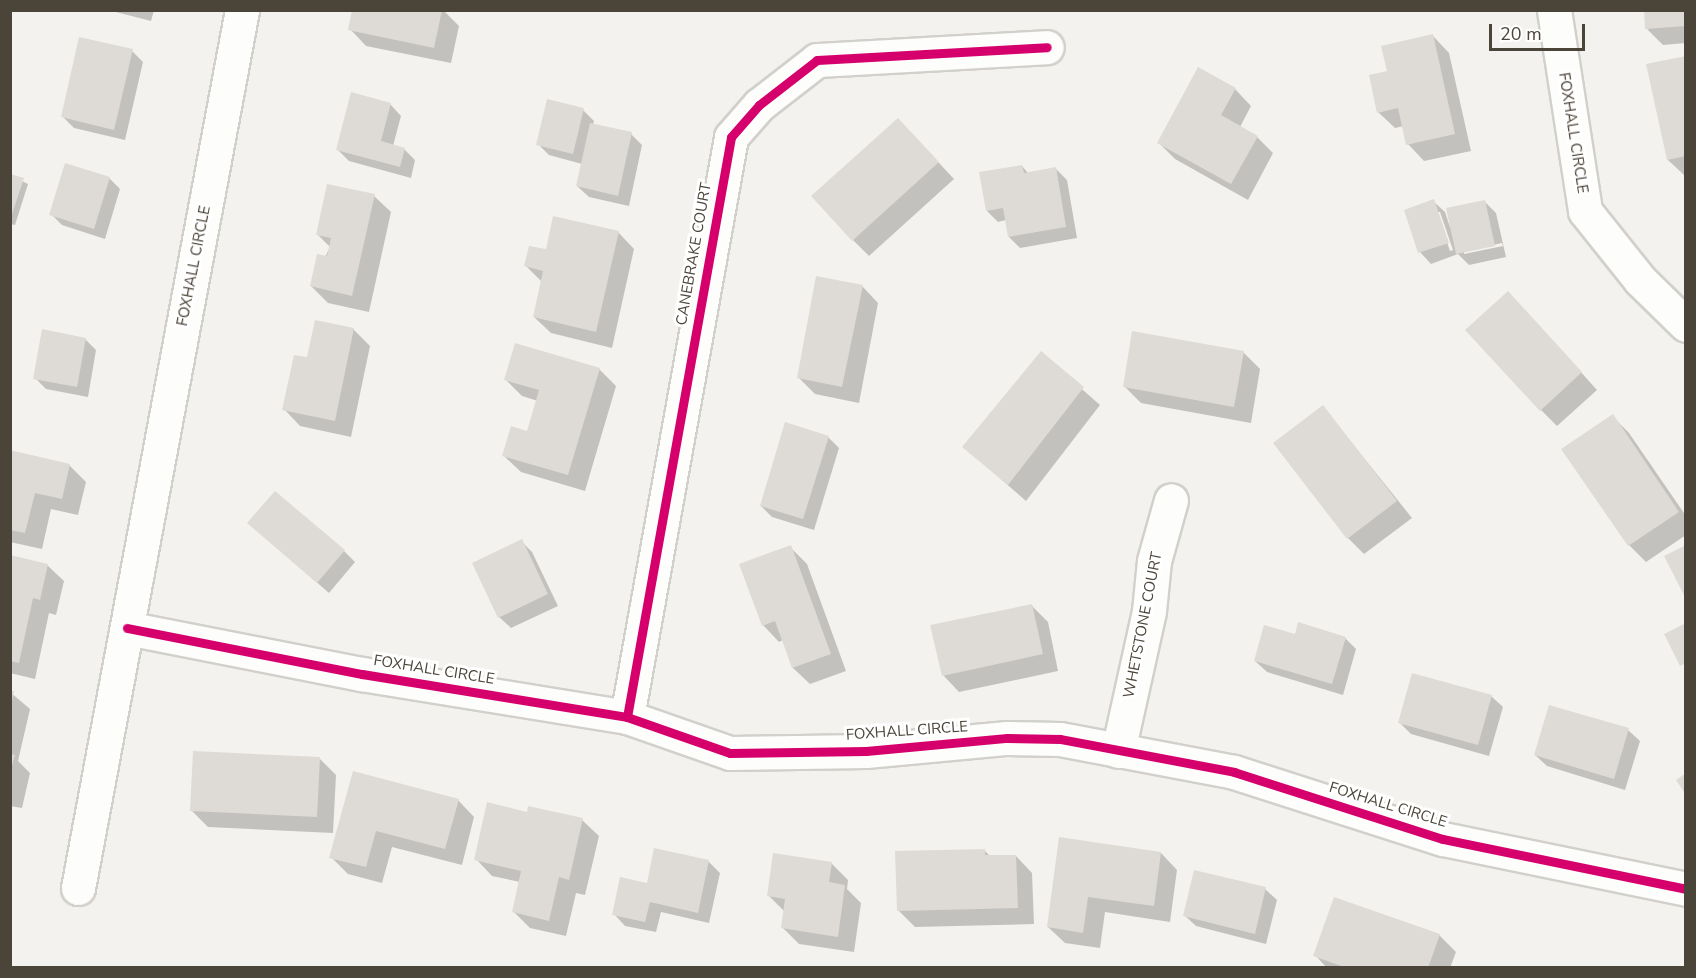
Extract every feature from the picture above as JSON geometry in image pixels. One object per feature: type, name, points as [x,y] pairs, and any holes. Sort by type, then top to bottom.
[{"type":"street","name":"FOXHALL CIRCLE","points":[[78,888],[242,10]]},
{"type":"street","name":"FOXHALL CIRCLE","points":[[1554,10],[1585,211],[1640,280],[1686,325]]},
{"type":"street","name":"CANEBRAKE COURT","points":[[627,717],[731,137],[759,105],[817,60],[1047,47]]},
{"type":"street","name":"WHETSTONE COURT","points":[[1118,752],[1149,611],[1154,561],[1171,500]]},
{"type":"street","name":"FOXHALL CIRCLE","points":[[127,628],[362,674],[627,717],[730,753],[866,751],[1008,738],[1060,739],[1118,752],[1234,772],[1443,838],[1686,889]]},
{"type":"building","points":[[352,10],[442,10],[434,48],[348,30]]},
{"type":"building","points":[[1644,10],[1686,10],[1686,26],[1645,29]]},
{"type":"building","points":[[1433,34],[1455,134],[1406,145],[1398,108],[1377,113],[1369,75],[1387,71],[1381,46]]},
{"type":"building","points":[[79,37],[133,49],[114,130],[61,117]]},
{"type":"building","points":[[1686,56],[1686,156],[1667,160],[1646,64]]},
{"type":"building","points":[[1198,67],[1236,88],[1221,115],[1258,136],[1231,184],[1157,143]]},
{"type":"building","points":[[351,92],[391,103],[381,141],[405,148],[400,167],[336,150]]},
{"type":"building","points":[[547,99],[584,108],[573,154],[536,145]]},
{"type":"building","points":[[898,118],[939,162],[852,241],[811,196]]},
{"type":"building","points":[[590,123],[632,132],[618,196],[576,186]]},
{"type":"building","points":[[65,163],[110,177],[94,229],[49,215]]},
{"type":"building","points":[[1022,165],[1024,173],[1056,167],[1066,227],[1008,237],[1003,208],[986,211],[979,172]]},
{"type":"building","points":[[10,174],[24,178],[11,217],[10,217]]},
{"type":"building","points":[[327,184],[375,194],[352,296],[310,286],[317,254],[327,256],[331,238],[316,235]]},
{"type":"building","points":[[1434,199],[1449,243],[1418,253],[1404,210]]},
{"type":"building","points":[[1485,200],[1495,246],[1456,254],[1446,208]]},
{"type":"building","points":[[553,216],[619,231],[596,332],[533,317],[543,271],[524,266],[529,246],[546,249]]},
{"type":"building","points":[[816,276],[863,285],[842,387],[797,378]]},
{"type":"building","points":[[1508,291],[1582,372],[1540,411],[1465,330]]},
{"type":"building","points":[[315,320],[354,328],[335,421],[282,410],[294,355],[307,357]]},
{"type":"building","points":[[42,329],[86,338],[77,387],[33,379]]},
{"type":"building","points":[[1132,331],[1244,351],[1234,407],[1123,387]]},
{"type":"building","points":[[515,343],[600,368],[568,475],[502,456],[511,426],[527,431],[539,390],[504,380]]},
{"type":"building","points":[[1041,351],[1084,387],[1008,485],[962,447]]},
{"type":"building","points":[[1323,405],[1397,501],[1347,539],[1273,443]]},
{"type":"building","points":[[1613,414],[1679,512],[1628,546],[1561,449]]},
{"type":"building","points":[[785,422],[829,436],[803,519],[760,506]]},
{"type":"building","points":[[10,450],[70,464],[62,499],[35,493],[25,533],[10,530]]},
{"type":"building","points":[[275,491],[345,550],[317,583],[247,523]]},
{"type":"building","points":[[522,539],[548,594],[498,618],[472,563]]},
{"type":"building","points":[[791,545],[831,654],[792,668],[775,621],[762,626],[739,564]]},
{"type":"building","points":[[1686,545],[1686,599],[1664,556]]},
{"type":"building","points":[[10,555],[48,564],[40,600],[33,598],[19,663],[10,661]]},
{"type":"building","points":[[1032,604],[1043,654],[942,676],[930,625]]},
{"type":"building","points":[[1298,622],[1346,637],[1332,684],[1254,661],[1264,625],[1295,634]]},
{"type":"building","points":[[1686,623],[1686,663],[1680,666],[1664,634]]},
{"type":"building","points":[[1412,673],[1492,695],[1478,745],[1398,723]]},
{"type":"building","points":[[10,691],[14,691],[11,705],[10,705]]},
{"type":"building","points":[[1549,705],[1629,728],[1614,779],[1534,755]]},
{"type":"building","points":[[193,751],[320,757],[317,817],[190,811]]},
{"type":"building","points":[[10,754],[15,755],[11,769],[10,769]]},
{"type":"building","points":[[353,771],[459,799],[445,849],[376,831],[366,867],[329,858]]},
{"type":"building","points":[[1686,773],[1686,795],[1676,780]]},
{"type":"building","points":[[487,802],[527,812],[528,806],[583,818],[569,880],[559,877],[549,921],[512,912],[521,871],[474,860]]},
{"type":"building","points":[[1059,837],[1161,852],[1154,906],[1088,897],[1083,933],[1047,927]]},
{"type":"building","points":[[654,848],[709,860],[698,913],[650,902],[645,922],[612,915],[620,877],[647,883]]},
{"type":"building","points":[[985,849],[985,855],[1016,855],[1018,908],[897,911],[895,851]]},
{"type":"building","points":[[773,853],[832,862],[829,882],[845,885],[838,937],[781,928],[785,899],[767,896]]},
{"type":"building","points":[[1194,870],[1266,887],[1255,934],[1183,916]]},
{"type":"building","points":[[1334,897],[1440,934],[1428,968],[1347,968],[1313,956]]},
{"type":"cycle path","points":[[627,717],[731,137],[759,105],[817,60],[1047,47]]},
{"type":"cycle path","points":[[127,628],[362,674],[627,717],[730,753],[866,751],[1007,738],[1060,739],[1234,772],[1443,839],[1686,889]]}]
